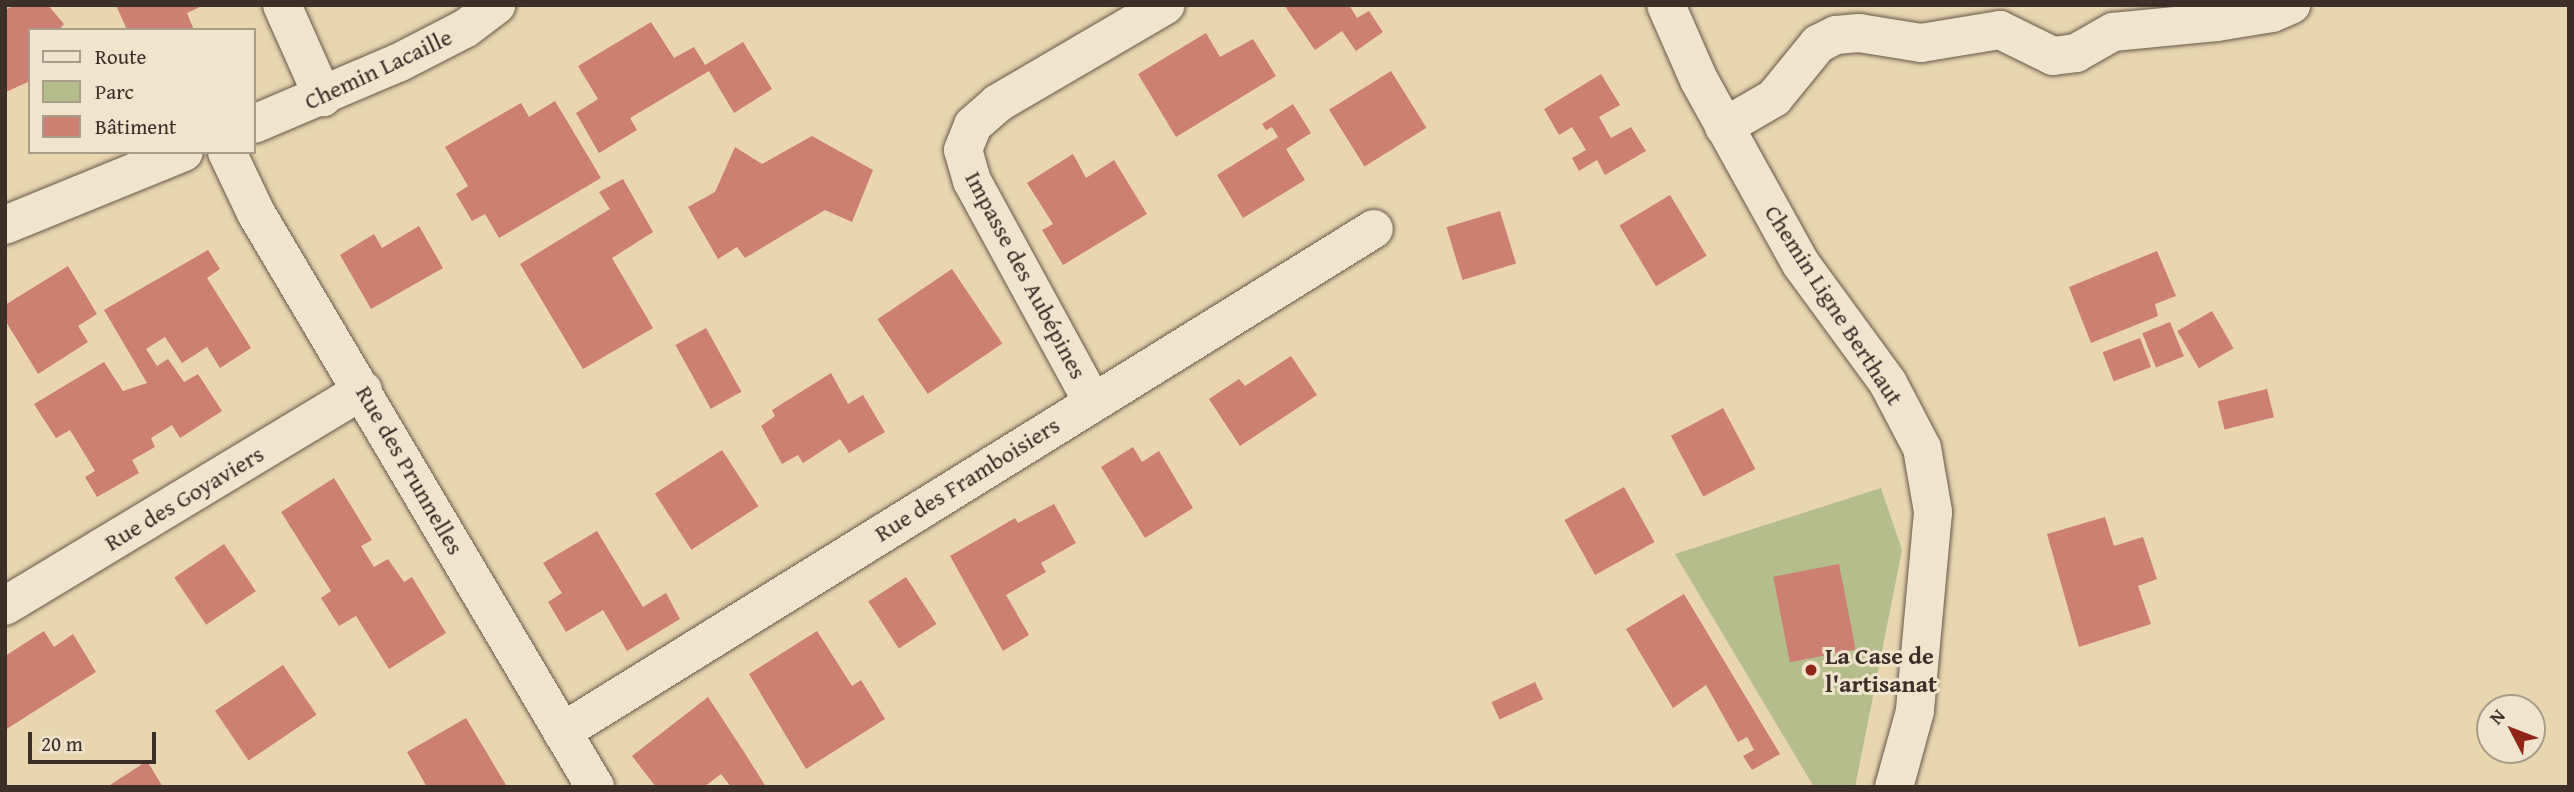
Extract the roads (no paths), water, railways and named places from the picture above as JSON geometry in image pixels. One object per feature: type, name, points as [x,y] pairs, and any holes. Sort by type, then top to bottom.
[{"type":"street","points":[[282,5],[323,97]]},
{"type":"street","name":"Chemin Lacaille","points":[[256,123],[323,97],[466,28],[496,5]]},
{"type":"street","name":"Impasse des Aubépines","points":[[1092,401],[972,181],[963,150],[973,125],[998,103],[1166,5]]},
{"type":"street","name":"Chemin Ligne Berthaut","points":[[1666,5],[1724,127],[1801,264],[1888,383],[1922,448],[1933,512],[1915,711],[1894,787]]},
{"type":"street","points":[[1724,127],[1774,98],[1818,44],[1836,35],[1859,33],[1921,43],[2000,30],[2053,56],[2076,53],[2113,32],[2217,22],[2272,13],[2291,5]]},
{"type":"street","points":[[5,225],[179,154]]},
{"type":"street","name":"Rue des Prunnelles","points":[[228,154],[256,213],[596,787]]},
{"type":"street","name":"Rue des Framboisiers","points":[[562,732],[1092,401],[1374,229]]},
{"type":"street","name":"Rue des Goyaviers","points":[[5,606],[363,390]]},
{"type":"place","name":"La Case de l'artisanat","points":[[1811,670]]}]
